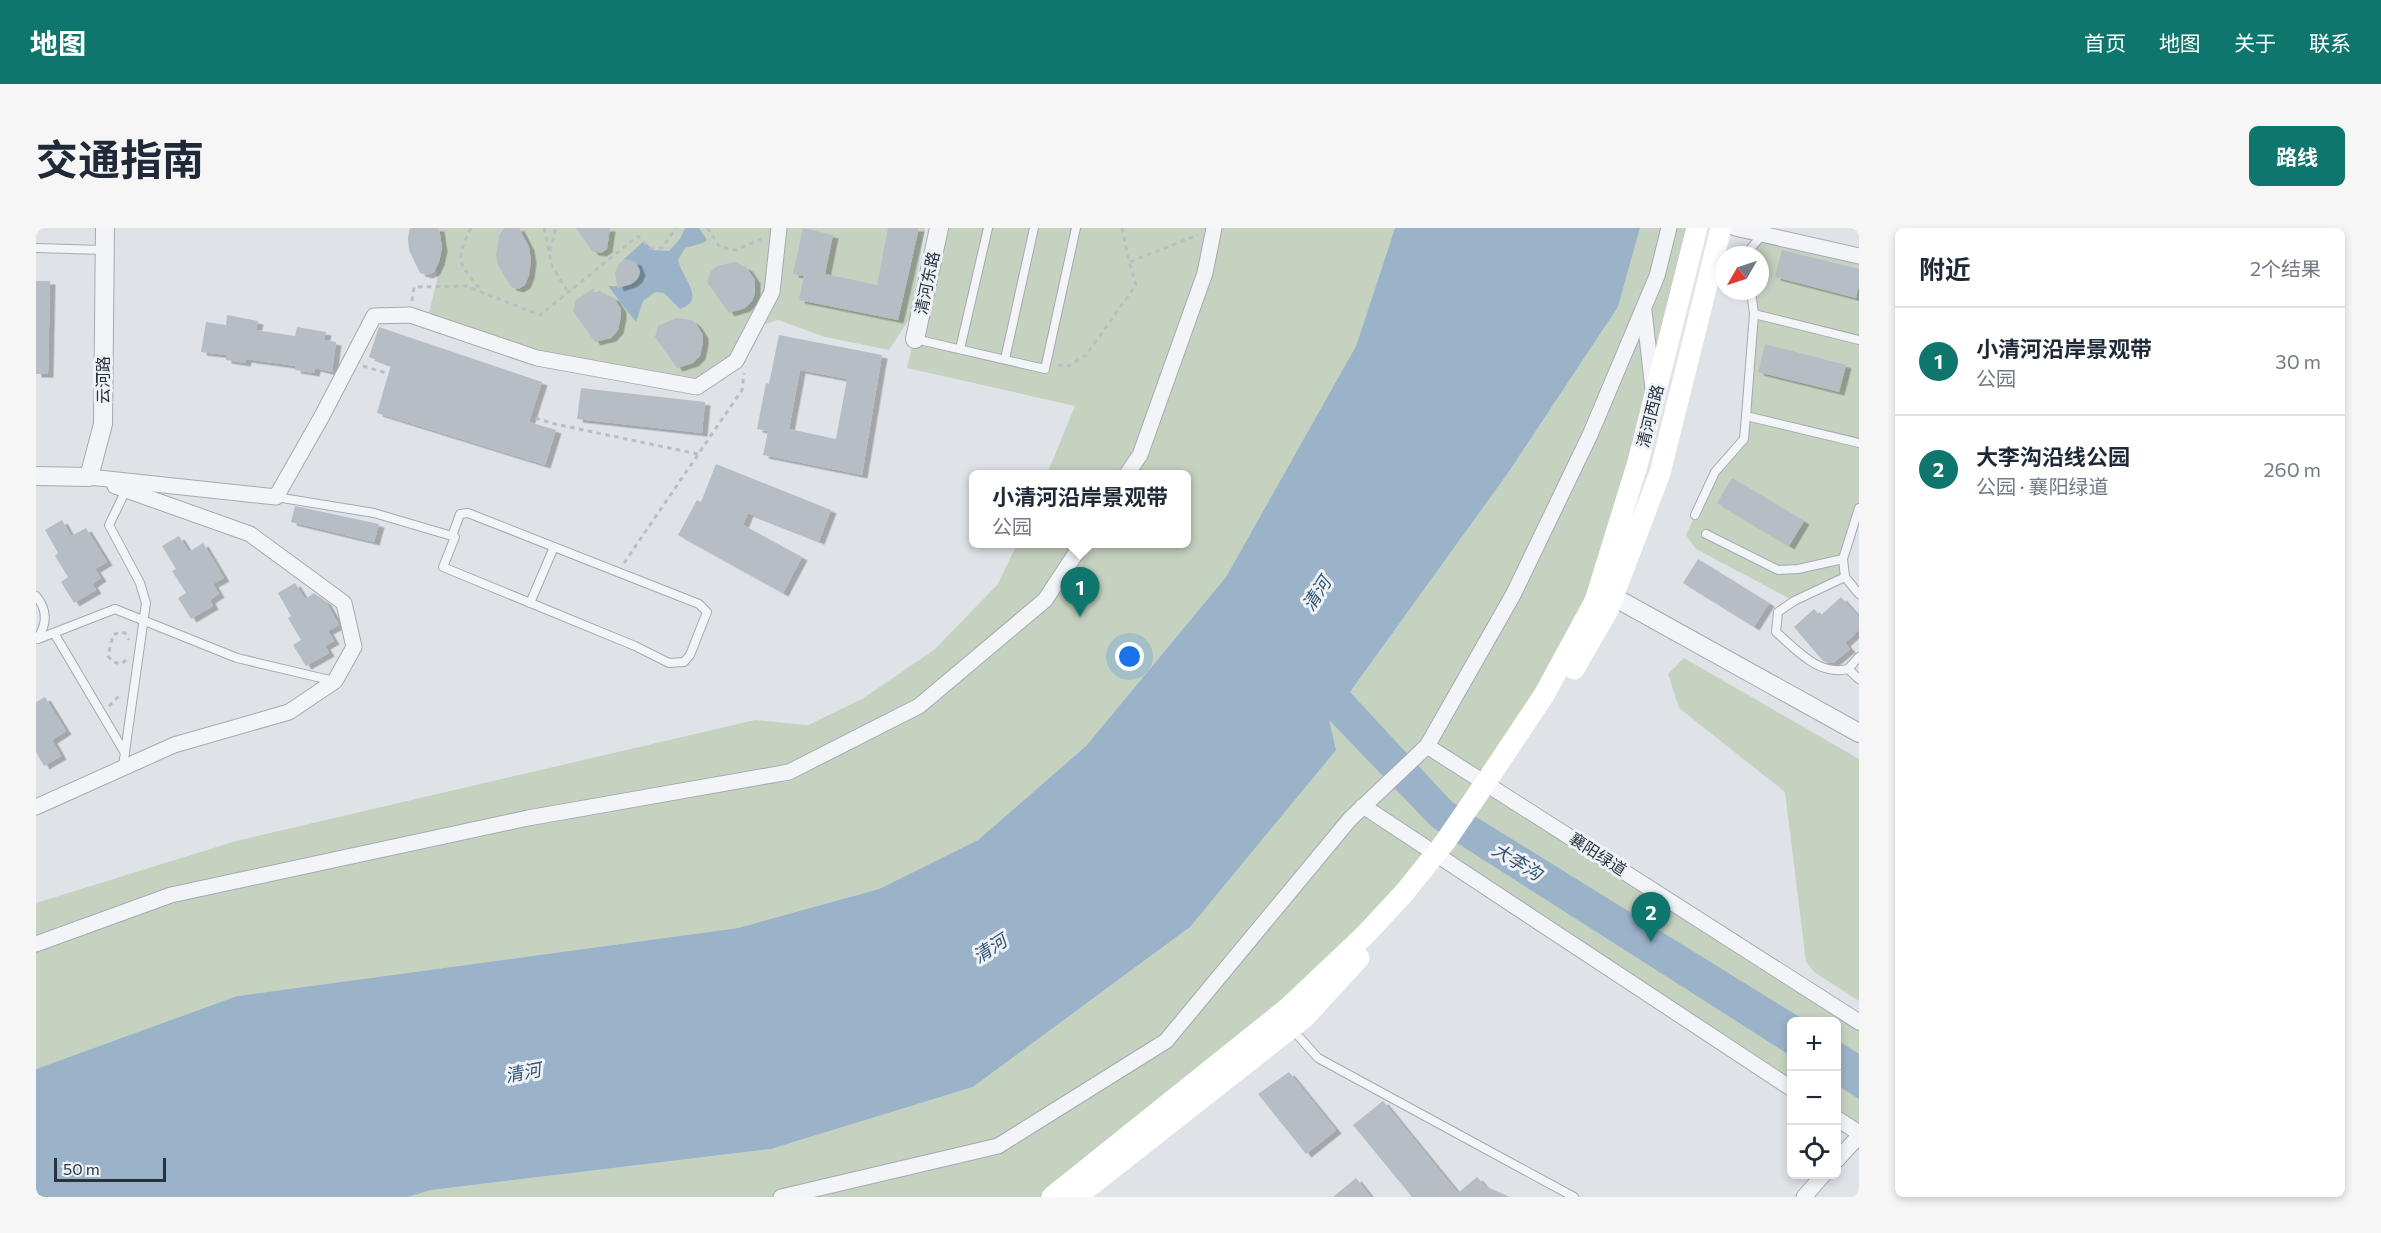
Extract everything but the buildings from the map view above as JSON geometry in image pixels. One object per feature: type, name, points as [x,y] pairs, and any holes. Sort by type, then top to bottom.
[{"type":"main road","name":"清河西路","points":[[1602,595],[1697,228]]},
{"type":"main road","points":[[1076,1197],[1305,1017],[1419,895],[1445,852],[1489,791],[1602,595],[1660,473],[1721,228]]},
{"type":"main road","points":[[1052,1197],[1289,1007],[1364,936],[1445,852]]},
{"type":"street","name":"云河路","points":[[89,477],[103,424],[105,228]]},
{"type":"street","name":"清河东路","points":[[915,339],[939,228]]},
{"type":"street","points":[[1130,470],[1140,454],[1205,273],[1214,228]]},
{"type":"street","points":[[781,1197],[998,1146],[1166,1041],[1350,819],[1423,750],[1513,596],[1590,435],[1657,276],[1669,228]]},
{"type":"street","points":[[1735,228],[1859,256]]},
{"type":"street","points":[[36,476],[89,477],[276,497],[374,316],[410,315],[537,358],[697,387],[735,361],[772,292],[779,229]]},
{"type":"street","points":[[1644,308],[1654,398]]},
{"type":"street","points":[[36,807],[124,760],[289,712],[335,681],[354,647],[344,603],[250,534],[89,477]]},
{"type":"street","points":[[36,944],[171,895],[528,818],[789,772],[920,706],[1045,600],[1079,548]]},
{"type":"street","points":[[1602,595],[1859,733]]},
{"type":"street","name":"襄阳绿道","points":[[1423,750],[1859,1022]]},
{"type":"street","points":[[1366,803],[1445,852],[1787,1086]]},
{"type":"street","points":[[1841,1122],[1859,1135],[1841,1155]]},
{"type":"street","points":[[1804,1197],[1820,1179]]},
{"type":"lane","points":[[960,349],[988,228]]},
{"type":"lane","points":[[1005,359],[1034,228]]},
{"type":"lane","points":[[915,339],[1045,369],[1076,228]]},
{"type":"lane","points":[[1753,246],[1763,234]]},
{"type":"lane","points":[[36,248],[105,250]]},
{"type":"lane","points":[[1695,515],[1715,472],[1744,439],[1754,314],[1752,300]]},
{"type":"lane","points":[[1754,314],[1859,340]]},
{"type":"lane","points":[[1746,416],[1859,443]]},
{"type":"lane","points":[[124,760],[146,603],[140,583],[109,525],[126,490]]},
{"type":"lane","points":[[276,497],[374,513],[455,537],[443,567],[635,646],[669,663],[684,662],[690,655],[707,612],[699,604],[468,513],[460,513],[452,536]]},
{"type":"lane","points":[[1859,508],[1843,559],[1845,577],[1859,594]]},
{"type":"lane","points":[[1706,534],[1778,570],[1798,570],[1843,559]]},
{"type":"lane","points":[[530,603],[554,547]]},
{"type":"lane","points":[[1845,577],[1794,601],[1778,612],[1776,632],[1816,666],[1836,672],[1848,669],[1859,657]]},
{"type":"lane","points":[[36,596],[44,608],[45,619],[37,640]]},
{"type":"lane","points":[[37,640],[115,609],[237,658],[335,681]]},
{"type":"lane","points":[[54,633],[101,712],[124,760]]},
{"type":"lane","points":[[1848,669],[1859,679]]},
{"type":"lane","points":[[1291,1028],[1318,1058],[1574,1197]]},
{"type":"path","points":[[471,228],[460,249],[462,267],[484,292]]},
{"type":"path","points":[[544,228],[552,266],[568,292]]},
{"type":"path","points":[[549,253],[556,228]]},
{"type":"path","points":[[410,315],[414,287],[466,286],[540,315],[638,236],[650,248],[662,248],[676,228]]},
{"type":"path","points":[[707,228],[720,246],[736,250],[779,229]]},
{"type":"path","points":[[1046,363],[1069,366],[1086,355],[1136,285],[1122,228]]},
{"type":"path","points":[[1129,262],[1214,228]]},
{"type":"path","points":[[620,573],[627,556],[742,390],[744,374],[735,361]]},
{"type":"path","points":[[350,362],[555,424],[698,454]]},
{"type":"path","points":[[125,669],[129,641],[125,633],[120,632],[113,635],[108,656],[113,662],[121,664],[126,660]]},
{"type":"path","points":[[101,712],[121,696],[122,687]]},
{"type":"green space","points":[[433,228],[925,228],[910,318],[889,350],[825,337],[778,320],[753,328],[736,361],[697,387],[537,358],[427,321],[437,280]]},
{"type":"green space","points":[[939,228],[1395,228],[1356,346],[1226,577],[1086,746],[978,840],[879,889],[738,928],[237,996],[36,1069],[36,903],[236,841],[755,720],[808,725],[862,699],[934,650],[998,584],[1015,548],[1191,548],[1191,470],[1049,470],[1075,406],[907,368]]},
{"type":"green space","points":[[1640,228],[1697,228],[1595,601],[1487,782],[1859,1022],[1859,1133],[1841,1121],[1841,1017],[1787,1017],[1787,1086],[1446,862],[1437,864],[1063,1197],[408,1197],[431,1190],[771,1149],[973,1087],[1190,927],[1328,719],[1350,692],[1508,473],[1618,307]]},
{"type":"green space","points":[[1763,234],[1859,256],[1859,508],[1843,559],[1845,577],[1794,601],[1696,549],[1686,535],[1715,472],[1744,439],[1754,314],[1752,300],[1769,300],[1769,246],[1756,246]]},
{"type":"green space","points":[[1684,658],[1859,759],[1859,1001],[1814,972],[1806,962],[1785,792],[1679,708],[1668,674]]},
{"type":"water","points":[[685,228],[699,228],[707,240],[685,248],[678,260],[691,288],[692,300],[680,309],[664,293],[655,292],[643,301],[636,322],[608,286],[627,286],[638,279],[640,270],[638,267],[630,260],[624,259],[644,241],[653,250],[669,251],[680,239]]},
{"type":"water","points":[[1395,228],[1640,228],[1618,307],[1508,473],[1350,692],[1452,802],[1800,1017],[1787,1017],[1787,1053],[1432,827],[1329,720],[1336,750],[1190,927],[973,1087],[771,1149],[431,1190],[408,1197],[36,1197],[36,1069],[237,996],[738,928],[879,889],[978,840],[1086,746],[1226,577],[1356,346]]},
{"type":"water","points":[[1841,1043],[1859,1054],[1859,1099],[1841,1088]]},
{"type":"place","name":"小清河沿岸景观带","points":[[1080,617]]},
{"type":"place","name":"大李沟沿线公园","points":[[1651,942]]},
{"type":"water label","name":"清河","points":[[1317,594]]},
{"type":"water label","name":"大李沟","points":[[1517,862]]},
{"type":"water label","name":"清河","points":[[990,949]]},
{"type":"water label","name":"清河","points":[[523,1073]]}]
